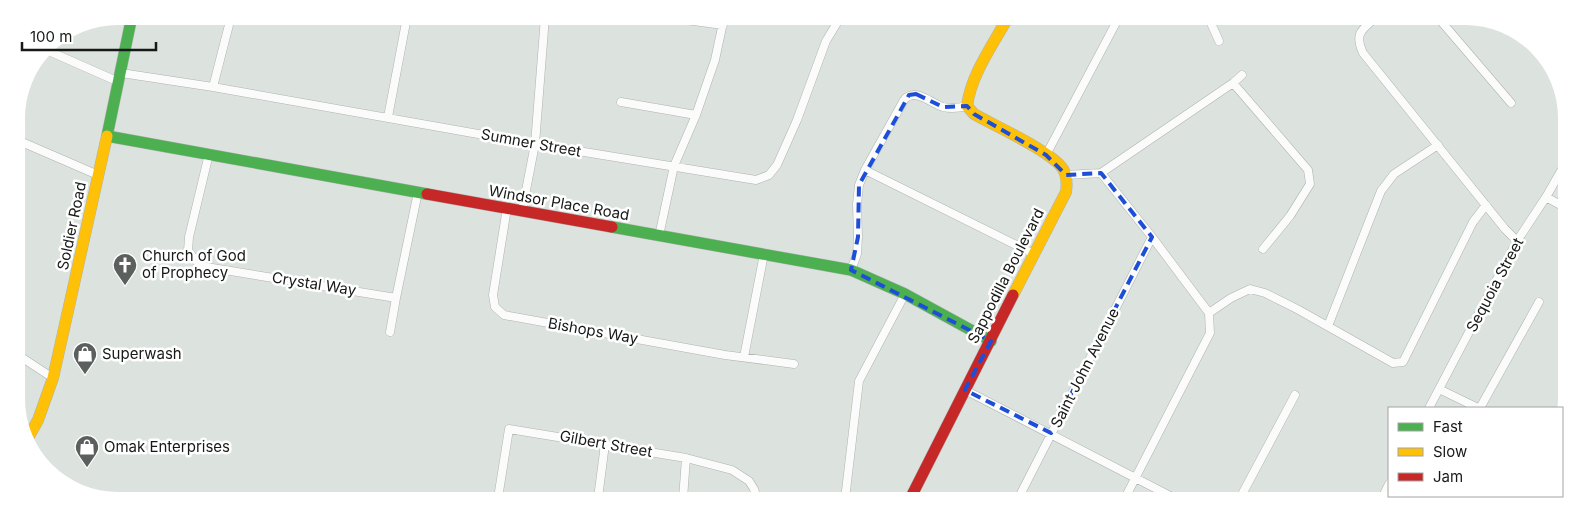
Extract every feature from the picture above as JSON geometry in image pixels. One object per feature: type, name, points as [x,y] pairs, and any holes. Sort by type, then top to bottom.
[{"type":"street","name":"Soldier Road","points":[[31,432],[38,420],[53,378],[108,136],[130,25]]},
{"type":"street","points":[[213,87],[229,25]]},
{"type":"street","points":[[388,117],[405,25]]},
{"type":"street","points":[[522,211],[535,144],[544,25]]},
{"type":"street","points":[[658,236],[674,166],[696,116],[715,60],[722,25]]},
{"type":"street","name":"Sumner Street","points":[[53,52],[120,77],[213,87],[535,144],[756,180],[769,175],[777,165],[797,120],[826,42],[836,25]]},
{"type":"street","points":[[1003,25],[973,85],[967,99],[967,106],[974,114],[1046,155],[1062,168],[1066,175],[1100,173],[1242,75]]},
{"type":"street","points":[[1046,155],[1115,25]]},
{"type":"street","points":[[1212,25],[1219,40]]},
{"type":"street","points":[[1367,25],[1358,36],[1359,45],[1363,53],[1505,229],[1517,241]]},
{"type":"street","points":[[1444,25],[1511,103]]},
{"type":"street","points":[[1233,83],[1308,170],[1310,184],[1290,216],[1263,249]]},
{"type":"street","points":[[851,270],[856,254],[858,237],[857,204],[859,185],[865,170],[904,100],[909,95],[916,94],[943,107],[967,106]]},
{"type":"street","points":[[621,102],[696,116]]},
{"type":"street","name":"Windsor Place Road","points":[[108,136],[851,270],[905,294],[991,341]]},
{"type":"street","points":[[25,143],[98,175]]},
{"type":"street","points":[[1328,326],[1381,191],[1394,174],[1438,145]]},
{"type":"street","name":"Crystal Way","points":[[209,154],[189,238],[188,251],[198,263],[206,267],[396,298]]},
{"type":"street","points":[[865,170],[1034,254]]},
{"type":"street","points":[[1100,173],[1209,312],[1210,333],[1128,492]]},
{"type":"street","name":"Sappodilla Boulevard","points":[[914,492],[1066,192],[1066,175]]},
{"type":"street","name":"Sequoia Street","points":[[1429,407],[1517,241],[1558,175]]},
{"type":"street","points":[[390,332],[418,192]]},
{"type":"street","points":[[1546,197],[1558,204]]},
{"type":"street","points":[[1209,312],[1230,298],[1250,289],[1265,293],[1328,326],[1392,363],[1403,362],[1473,222],[1486,205]]},
{"type":"street","name":"Bishops Way","points":[[508,208],[493,295],[495,307],[504,315],[725,355],[794,364]]},
{"type":"street","name":"Saint John Avenue","points":[[1022,492],[1152,237]]},
{"type":"street","points":[[744,357],[764,254]]},
{"type":"street","points":[[846,492],[859,381],[905,294]]},
{"type":"street","points":[[1480,407],[1540,302]]},
{"type":"street","points":[[25,360],[53,378]]},
{"type":"street","points":[[1438,389],[1477,407]]},
{"type":"street","points":[[965,390],[1162,492]]},
{"type":"street","points":[[1243,492],[1295,396]]},
{"type":"street","name":"Gilbert Street","points":[[499,492],[509,429],[686,458],[732,470],[742,475],[755,492]]},
{"type":"street","points":[[599,492],[605,444]]},
{"type":"street","points":[[684,492],[686,458]]},
{"type":"highlighted area","points":[[916,94],[943,107],[967,106],[974,114],[1046,155],[1066,175],[1101,173],[1152,237],[1051,433],[965,390],[991,341],[851,270],[858,237],[859,185],[909,95]]},
{"type":"traffic: fast","points":[[107,136],[130,25]]},
{"type":"traffic: fast","points":[[107,136],[427,194]]},
{"type":"traffic: fast","points":[[612,227],[851,270],[905,294],[991,341]]},
{"type":"traffic: slow","points":[[1004,25],[977,72],[967,106],[974,114],[1047,154],[1063,169],[1067,183],[1066,192],[1013,295]]},
{"type":"traffic: slow","points":[[31,432],[38,420],[53,378],[107,136]]},
{"type":"traffic: jam","points":[[427,194],[612,227]]},
{"type":"traffic: jam","points":[[914,492],[1013,295]]},
{"type":"place","name":"Church of God of Prophecy","points":[[125,286]]},
{"type":"place","name":"Superwash","points":[[85,375]]},
{"type":"place","name":"Omak Enterprises","points":[[87,468]]}]
